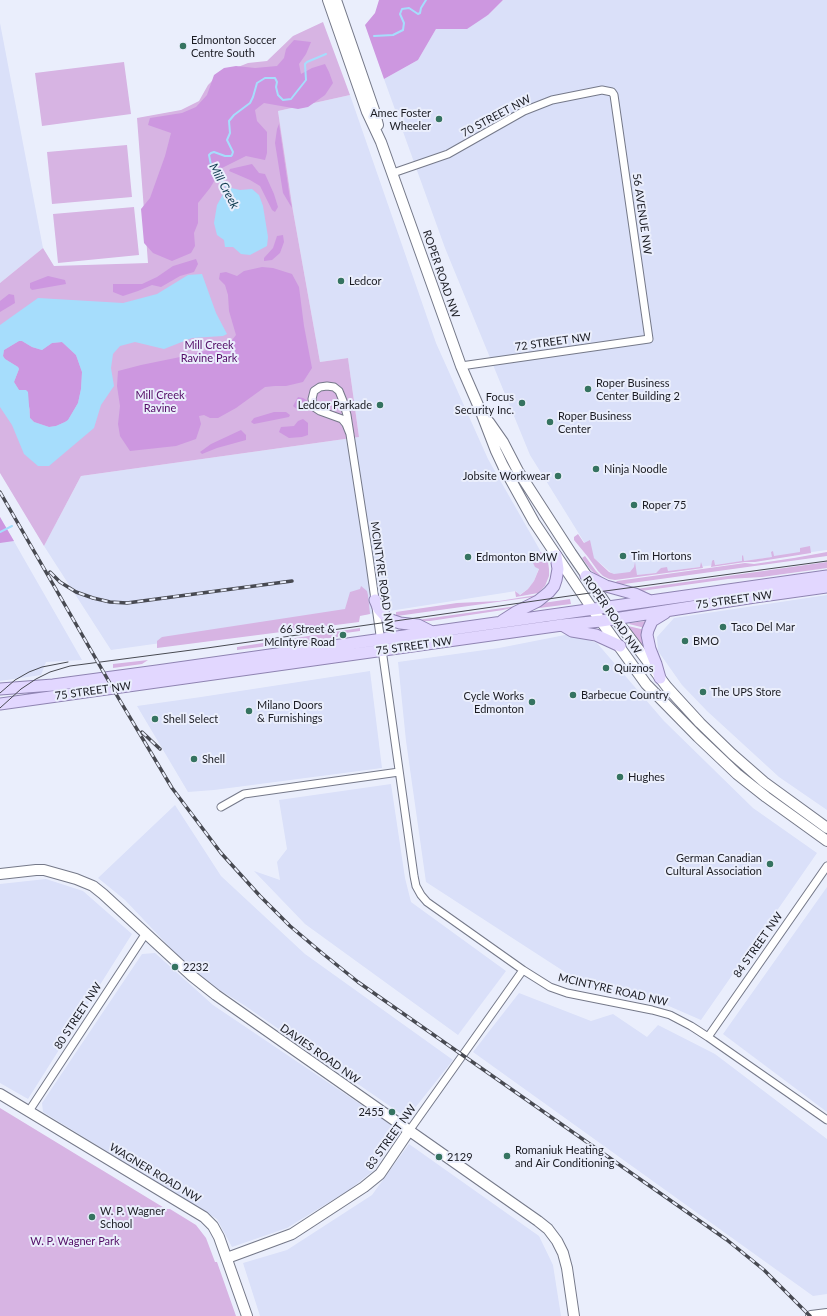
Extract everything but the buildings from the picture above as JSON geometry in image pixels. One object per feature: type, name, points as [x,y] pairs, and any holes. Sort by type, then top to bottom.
[{"type":"main road","name":"ROPER ROAD NW","points":[[328,0],[367,112],[393,173],[461,366],[482,412],[496,451],[511,482],[534,522],[593,610],[646,684],[722,760],[766,797],[827,841]]},
{"type":"main road","name":"ROPER ROAD NW","points":[[336,0],[374,110],[381,142]]},
{"type":"main road","name":"ROPER ROAD NW","points":[[482,412],[503,442],[518,471],[586,576],[660,678],[691,714],[732,754],[764,782],[827,828]]},
{"type":"main road","points":[[500,623],[516,612],[538,601],[549,592],[554,586],[556,580],[558,569],[556,556]]},
{"type":"main road","points":[[586,576],[606,586],[635,594],[650,601]]},
{"type":"main road","name":"75 STREET NW","points":[[0,704],[381,645],[432,632],[827,576]]},
{"type":"main road","name":"75 STREET NW","points":[[0,690],[53,685],[381,645],[601,621],[672,609],[827,587]]},
{"type":"main road","points":[[375,600],[382,613],[388,619],[400,623],[418,625],[432,632]]},
{"type":"main road","points":[[660,678],[648,644],[647,635],[650,623],[654,619],[672,609]]},
{"type":"main road","points":[[562,625],[572,631],[596,635],[620,646]]},
{"type":"main road","name":"DAVIES ROAD NW","points":[[0,874],[44,870],[87,883],[103,894],[195,978],[216,995],[548,1229],[557,1241],[563,1253],[567,1268],[574,1316]]},
{"type":"main road","name":"WAGNER ROAD NW","points":[[0,1094],[204,1217],[217,1232],[247,1316]]},
{"type":"main road","name":"83 STREET NW","points":[[227,1258],[292,1234],[364,1187],[380,1174],[409,1132]]},
{"type":"main road","points":[[811,1316],[827,1314]]},
{"type":"street","name":"70 STREET NW","points":[[393,173],[448,154],[524,111],[552,100],[602,90],[612,92]]},
{"type":"street","name":"56 AVENUE NW","points":[[612,92],[616,100],[649,339]]},
{"type":"street","name":"72 STREET NW","points":[[461,366],[649,339]]},
{"type":"street","name":"MCINTYRE ROAD NW","points":[[350,434],[342,419],[320,411],[314,406],[312,399],[314,391],[320,387],[326,386],[339,391],[347,415],[350,434],[375,600],[415,881],[421,895],[427,902],[523,970],[550,987],[567,993],[670,1015],[708,1037],[827,1120]]},
{"type":"street","points":[[221,807],[244,794],[399,772]]},
{"type":"street","name":"84 STREET NW","points":[[708,1037],[827,866]]},
{"type":"street","name":"80 STREET NW","points":[[29,1111],[146,933]]},
{"type":"street","name":"83 STREET NW","points":[[409,1132],[523,970]]},
{"type":"shaded area","points":[[503,0],[827,0],[827,550],[632,576],[614,575],[594,558],[530,455],[445,248],[384,79],[418,60],[436,29],[467,28],[488,15]]},
{"type":"shaded area","points":[[0,23],[43,248],[0,283]]},
{"type":"shaded area","points":[[350,95],[436,343],[488,459],[541,552],[536,555],[539,568],[534,581],[528,589],[519,595],[516,591],[383,612],[111,650],[44,546],[81,476],[359,437],[348,358],[320,362],[293,211],[278,111]]},
{"type":"shaded area","points":[[0,517],[82,660],[46,662],[41,675],[0,681]]},
{"type":"shaded area","points":[[827,595],[827,810],[779,777],[707,711],[682,685],[658,651],[657,637],[674,618]]},
{"type":"shaded area","points":[[570,634],[597,643],[664,721],[753,808],[817,853],[701,1020],[655,1000],[588,987],[426,882],[406,741],[398,662],[499,648]]},
{"type":"shaded area","points":[[370,671],[382,768],[214,790],[188,792],[137,706],[201,697]]},
{"type":"shaded area","points":[[391,784],[405,878],[411,902],[506,971],[458,1035],[305,924],[254,871],[280,880],[277,862],[287,849],[279,800]]},
{"type":"shaded area","points":[[175,805],[221,876],[305,954],[453,1060],[407,1118],[244,1005],[197,976],[125,900],[98,878]]},
{"type":"shaded area","points":[[46,879],[83,891],[132,934],[28,1099],[0,1083],[0,884]]},
{"type":"shaded area","points":[[827,887],[827,1112],[723,1034]]},
{"type":"shaded area","points":[[155,953],[213,1005],[400,1131],[374,1170],[349,1190],[287,1228],[232,1247],[217,1219],[43,1112],[42,1103],[142,954]]},
{"type":"shaded area","points":[[519,993],[591,1021],[613,1014],[647,1037],[658,1025],[715,1054],[827,1139],[827,1294],[813,1296],[473,1052]]},
{"type":"shaded area","points":[[409,1144],[539,1236],[553,1265],[561,1316],[260,1316],[243,1263],[287,1250],[372,1195]]},
{"type":"green space","points":[[379,0],[503,0],[488,15],[467,29],[436,29],[418,60],[384,79],[365,25],[375,13]]},
{"type":"green space","name":"Mill Creek Ravine Park","points":[[323,22],[350,95],[278,111],[293,211],[320,362],[348,358],[359,437],[81,476],[44,546],[0,473],[0,283],[43,248],[54,266],[148,263],[137,118],[181,110],[199,101],[208,85],[218,75],[248,63],[267,61],[293,36]]},
{"type":"green space","points":[[294,40],[311,42],[306,54],[299,64],[301,74],[312,68],[325,64],[333,83],[325,95],[308,107],[298,109],[264,103],[255,110],[257,121],[267,132],[267,153],[265,160],[246,156],[222,168],[210,188],[198,203],[198,223],[194,233],[195,246],[191,253],[172,261],[153,253],[144,243],[141,209],[150,198],[165,156],[171,133],[148,125],[150,118],[182,113],[196,107],[207,95],[214,75],[224,68],[236,66],[255,68],[277,66],[284,58],[286,49]]},
{"type":"green space","points":[[124,62],[131,114],[42,126],[35,73]]},
{"type":"green space","points":[[279,124],[292,208],[283,193],[275,143]]},
{"type":"green space","points":[[127,145],[132,197],[52,204],[47,152]]},
{"type":"green space","points":[[252,164],[259,173],[265,174],[278,207],[275,212],[272,210],[260,186],[229,171],[230,169]]},
{"type":"green space","points":[[134,207],[139,255],[58,263],[53,214]]},
{"type":"green space","points":[[283,235],[284,242],[280,253],[272,260],[264,261],[264,258],[273,248],[277,236]]},
{"type":"green space","points":[[196,259],[198,264],[194,272],[180,276],[161,287],[152,285],[123,296],[113,292],[113,284],[142,284],[157,277],[173,266]]},
{"type":"green space","name":"Mill Creek Ravine","points":[[262,267],[273,268],[292,274],[299,287],[304,326],[312,368],[303,382],[286,386],[265,387],[236,408],[218,418],[210,418],[204,415],[199,416],[201,424],[196,439],[176,446],[130,451],[120,436],[118,424],[120,406],[117,386],[118,371],[190,355],[229,344],[236,335],[229,311],[228,295],[225,285],[219,279],[220,273],[226,272],[237,276],[244,271]]},
{"type":"green space","points":[[48,276],[65,280],[66,284],[32,290],[30,288],[30,283]]},
{"type":"green space","points":[[9,294],[14,295],[15,303],[0,312],[0,301]]},
{"type":"green space","points":[[19,341],[42,350],[52,343],[62,342],[76,355],[82,372],[81,389],[78,403],[68,420],[65,422],[49,427],[34,422],[30,418],[30,409],[22,391],[19,390],[14,382],[19,369],[3,356],[4,350]]},
{"type":"green space","points":[[298,397],[308,401],[309,407],[304,410],[298,410],[293,406]]},
{"type":"green space","points":[[274,412],[286,412],[290,415],[289,417],[254,424],[251,422],[254,418]]},
{"type":"green space","points":[[303,419],[308,423],[308,435],[289,438],[279,432],[281,427],[294,426],[298,421]]},
{"type":"green space","points":[[241,430],[246,435],[246,440],[202,454],[200,452],[211,444]]},
{"type":"green space","points":[[0,517],[14,541],[0,543]]},
{"type":"green space","points":[[578,534],[584,543],[590,540],[594,558],[609,572],[614,574],[630,572],[634,567],[635,562],[637,575],[656,573],[661,568],[667,567],[668,571],[700,567],[701,562],[703,568],[615,580],[609,579],[598,571],[574,540],[574,537]]},
{"type":"green space","points":[[810,546],[811,553],[711,567],[713,560],[715,565],[742,561],[743,555],[744,561],[772,557],[771,552],[773,551],[774,556],[800,552],[800,548]]},
{"type":"green space","points":[[541,552],[548,562],[549,569],[549,576],[545,586],[538,593],[516,597],[515,591],[520,595],[528,589],[534,581],[539,569],[535,567],[533,563],[538,560],[536,555]]},
{"type":"green space","points":[[827,552],[827,556],[617,585],[616,582],[745,563],[754,564]]},
{"type":"green space","points":[[585,556],[605,580],[596,575],[590,569],[582,558]]},
{"type":"green space","points":[[827,562],[827,568],[762,577],[728,579],[641,591],[629,590]]},
{"type":"green space","points":[[548,585],[540,596],[396,615],[396,612],[457,603],[499,601],[537,595]]},
{"type":"green space","points":[[361,586],[367,591],[370,614],[360,616],[359,622],[157,648],[157,641],[162,637],[345,609],[350,592],[360,589]]},
{"type":"green space","points":[[570,599],[571,604],[531,609],[543,603]]},
{"type":"green space","points":[[524,605],[503,610],[430,621],[410,621]]},
{"type":"green space","points":[[646,621],[645,628],[629,624],[630,623]]},
{"type":"green space","points":[[628,626],[645,630],[648,655]]},
{"type":"green space","points":[[360,628],[360,631],[338,634],[338,637],[237,650],[237,647]]},
{"type":"green space","points":[[148,660],[142,664],[113,668],[113,664]]},
{"type":"green space","name":"W. P. Wagner Park","points":[[0,1108],[166,1209],[170,1209],[196,1225],[206,1238],[215,1262],[217,1262],[236,1316],[0,1316]]},
{"type":"water","points":[[227,187],[240,190],[252,189],[259,195],[263,206],[268,237],[267,246],[250,255],[241,254],[233,247],[225,247],[224,240],[217,235],[214,223],[217,205]]},
{"type":"water","points":[[202,274],[216,313],[227,334],[223,336],[192,338],[164,349],[135,342],[120,346],[113,354],[111,368],[114,386],[101,405],[94,428],[49,466],[38,466],[24,454],[12,425],[0,407],[0,325],[38,298],[123,303],[157,294],[188,275]],"holes":[[[19,341],[22,341],[32,347],[42,350],[52,343],[62,342],[76,355],[82,372],[81,389],[78,403],[68,420],[65,422],[49,427],[34,422],[30,418],[28,392],[26,390],[19,390],[14,382],[19,369],[3,356],[4,350]]]},
{"type":"waterway","name":"Mill Creek","points":[[374,36],[393,35],[403,30],[404,23],[400,14],[402,9],[409,8],[418,14],[420,13],[426,0]]},
{"type":"waterway","name":"Mill Creek","points":[[227,188],[211,165],[209,155],[214,152],[225,156],[232,155],[233,152],[227,140],[230,133],[229,121],[234,115],[250,103],[257,83],[265,78],[275,78],[277,82],[276,87],[278,95],[283,100],[291,99],[306,80],[305,64],[326,54]]},
{"type":"waterway","name":"Mill Creek","points":[[0,532],[12,526]]},
{"type":"tram line","points":[[0,708],[21,689],[36,679],[50,672],[70,666],[827,561]]},
{"type":"tram line","points":[[0,693],[15,680],[29,672],[42,667],[68,662]]},
{"type":"railway","points":[[0,492],[172,788],[221,853],[260,896],[290,926],[358,982],[727,1240],[764,1270],[810,1316]]},
{"type":"railway","points":[[50,572],[60,582],[76,592],[110,602],[127,603],[292,581]]},
{"type":"railway","points":[[142,732],[160,749]]},
{"type":"place","name":"Edmonton Soccer Centre South","points":[[183,46]]},
{"type":"place","name":"Amec Foster Wheeler","points":[[439,119]]},
{"type":"place","name":"Ledcor","points":[[341,281]]},
{"type":"place","name":"Roper Business Center Building 2","points":[[588,389]]},
{"type":"place","name":"Focus Security Inc.","points":[[522,403]]},
{"type":"place","name":"Ledcor Parkade","points":[[380,405]]},
{"type":"place","name":"Roper Business Center","points":[[550,422]]},
{"type":"place","name":"Ninja Noodle","points":[[596,469]]},
{"type":"place","name":"Jobsite Workwear","points":[[558,476]]},
{"type":"place","name":"Roper 75","points":[[634,505]]},
{"type":"place","name":"Tim Hortons","points":[[623,556]]},
{"type":"place","name":"Edmonton BMW","points":[[468,557]]},
{"type":"place","name":"Taco Del Mar","points":[[723,627]]},
{"type":"place","name":"66 Street & McIntyre Road","points":[[343,635]]},
{"type":"place","name":"BMO","points":[[685,641]]},
{"type":"place","name":"Quiznos","points":[[606,668]]},
{"type":"place","name":"The UPS Store","points":[[703,692]]},
{"type":"place","name":"Barbecue Country","points":[[573,695]]},
{"type":"place","name":"Cycle Works Edmonton","points":[[532,702]]},
{"type":"place","name":"Milano Doors & Furnishings","points":[[249,711]]},
{"type":"place","name":"Shell Select","points":[[155,719]]},
{"type":"place","name":"Shell","points":[[194,759]]},
{"type":"place","name":"Hughes","points":[[620,777]]},
{"type":"place","name":"German Canadian Cultural Association","points":[[770,864]]},
{"type":"place","name":"2232","points":[[175,967]]},
{"type":"place","name":"2455","points":[[392,1112]]},
{"type":"place","name":"Romaniuk Heating and Air Conditioning","points":[[507,1156]]},
{"type":"place","name":"2129","points":[[439,1157]]},
{"type":"place","name":"W. P. Wagner School","points":[[92,1217]]}]
